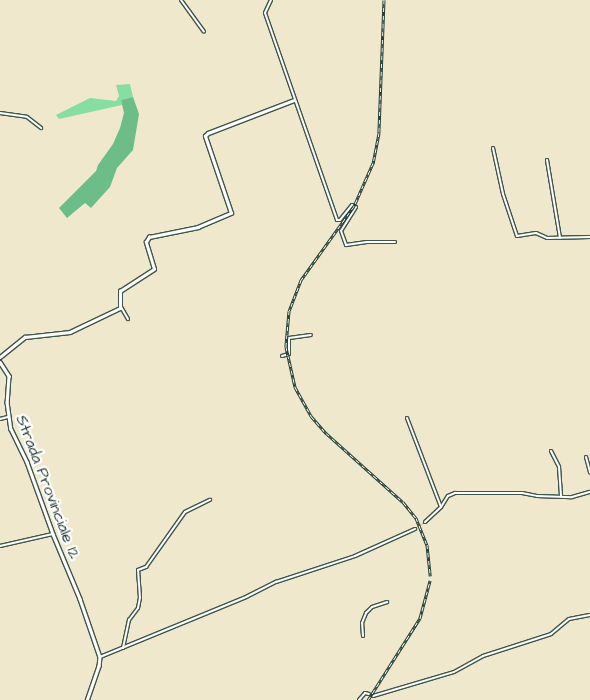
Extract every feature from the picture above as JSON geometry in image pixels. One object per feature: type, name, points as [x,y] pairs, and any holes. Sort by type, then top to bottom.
[{"type":"street","points":[[182,0],[204,32]]},
{"type":"street","points":[[271,0],[265,12],[337,220],[340,220],[352,205],[356,207],[341,231],[346,245],[368,242],[395,242]]},
{"type":"street","points":[[128,319],[121,307],[118,295],[120,291],[154,269],[146,242],[148,237],[198,226],[231,213],[205,138],[206,134],[294,100]]},
{"type":"street","points":[[0,113],[27,117],[41,128]]},
{"type":"street","points":[[493,148],[503,194],[517,236],[536,233],[547,238],[590,237]]},
{"type":"street","points":[[547,160],[560,238]]},
{"type":"street","points":[[0,357],[25,337],[70,332],[121,307]]},
{"type":"street","points":[[282,356],[289,354],[289,338],[311,335]]},
{"type":"street","name":"Strada Provinciale 12","points":[[0,362],[9,376],[7,394],[8,418],[77,592],[100,657]]},
{"type":"street","points":[[0,419],[8,418]]},
{"type":"street","points":[[407,418],[441,507]]},
{"type":"street","points":[[551,451],[559,467],[562,496]]},
{"type":"street","points":[[586,457],[590,472]]},
{"type":"street","points":[[425,522],[441,507],[448,496],[461,492],[522,492],[537,496],[572,497],[590,492]]},
{"type":"street","points":[[123,648],[129,620],[138,608],[140,598],[138,570],[146,567],[185,512],[210,500]]},
{"type":"street","points":[[87,700],[100,657],[246,597],[276,582],[355,556],[415,529]]},
{"type":"street","points":[[0,546],[53,534]]},
{"type":"street","points":[[363,636],[362,623],[369,609],[387,602]]},
{"type":"street","points":[[373,696],[454,672],[468,666],[483,656],[551,634],[568,619],[590,615]]},
{"type":"street","points":[[359,700],[365,694],[369,694]]},
{"type":"green space","points":[[130,84],[133,97],[121,100],[122,105],[59,119],[56,115],[90,98],[116,101],[119,96],[116,85]]},
{"type":"green space","points":[[133,97],[139,114],[133,150],[117,168],[110,187],[91,208],[85,203],[67,218],[59,208],[96,171],[98,165],[113,144],[120,128],[124,113],[121,100]]},
{"type":"tunnel","points":[[415,529],[425,522]]},
{"type":"railway","points":[[384,0],[379,133],[373,163],[354,206],[301,280],[289,311],[286,347],[295,387],[311,416],[326,433],[403,502],[416,518],[427,545],[430,576]]},
{"type":"railway","points":[[368,700],[420,618],[430,580]]}]
